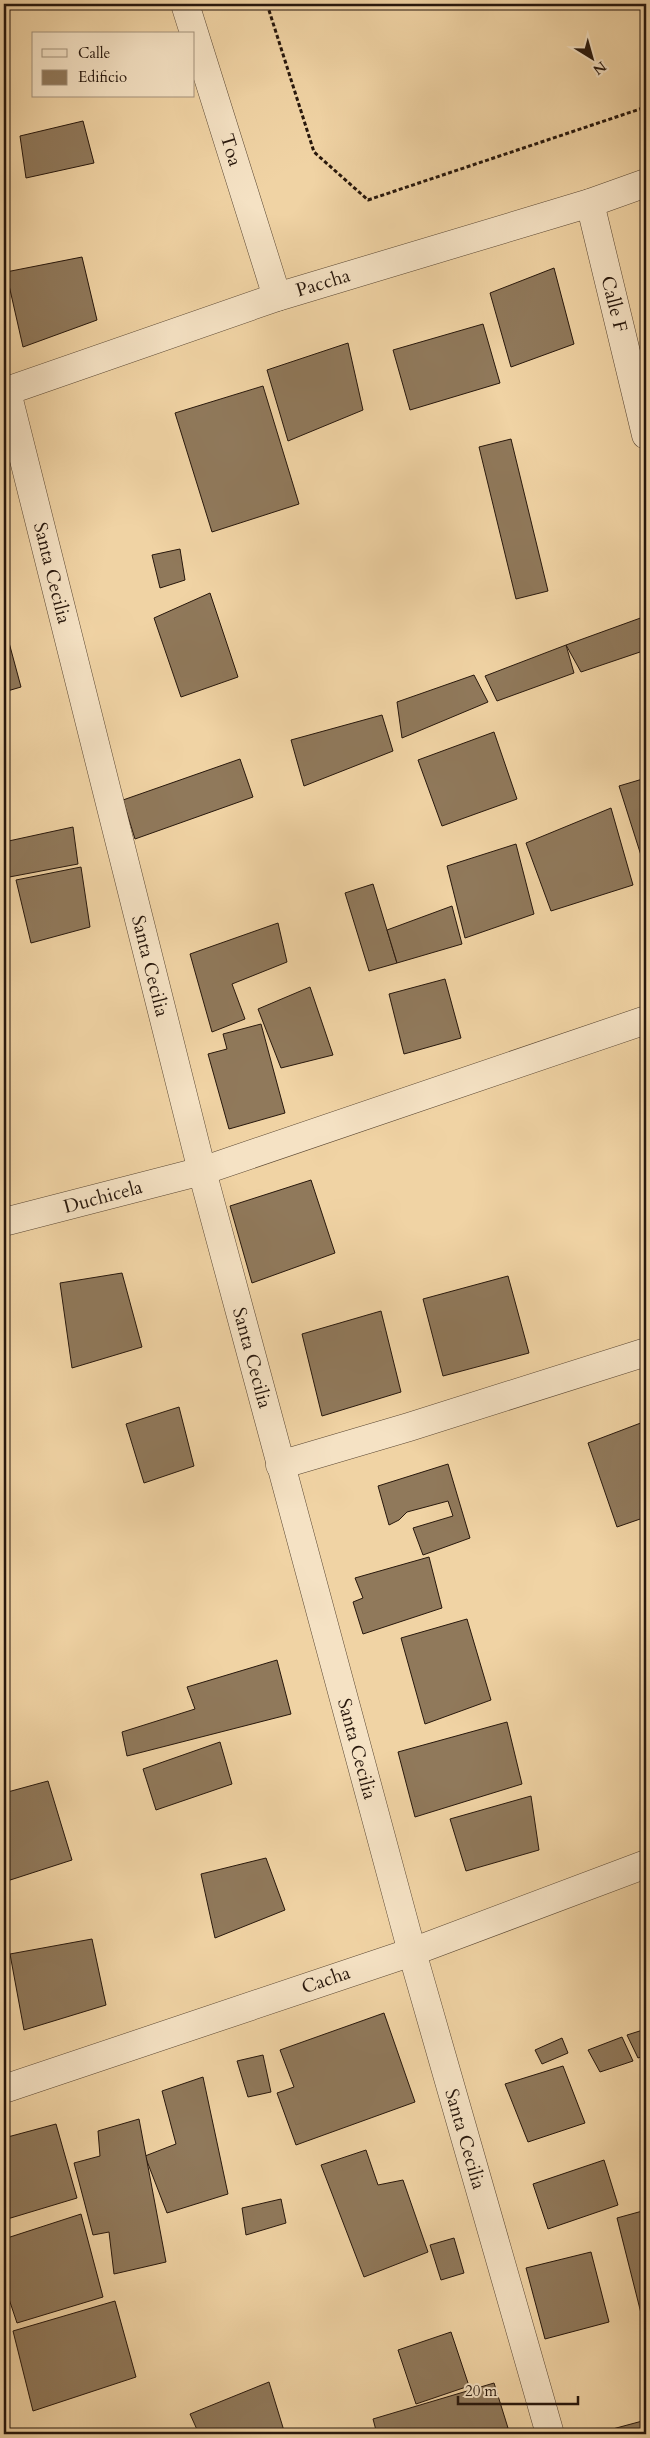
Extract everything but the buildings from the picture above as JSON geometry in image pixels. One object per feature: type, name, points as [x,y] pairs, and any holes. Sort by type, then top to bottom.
[{"type":"street","name":"Toa","points":[[185,4],[194,32]]},
{"type":"street","name":"Toa","points":[[195,36],[277,297]]},
{"type":"street","name":"Paccha","points":[[5,392],[277,297],[590,203],[646,183]]},
{"type":"street","name":"Calle F","points":[[590,203],[646,434]]},
{"type":"street","name":"Santa Cecilia","points":[[5,392],[202,1171],[280,1465],[412,1952],[550,2434]]},
{"type":"street","name":"Duchicela","points":[[4,1222],[202,1171],[646,1020]]},
{"type":"street","points":[[280,1465],[409,1427],[646,1352]]},
{"type":"street","name":"Cacha","points":[[4,2089],[412,1952],[646,1864]]},
{"type":"path","points":[[267,4],[314,152],[368,200],[646,107]]}]
